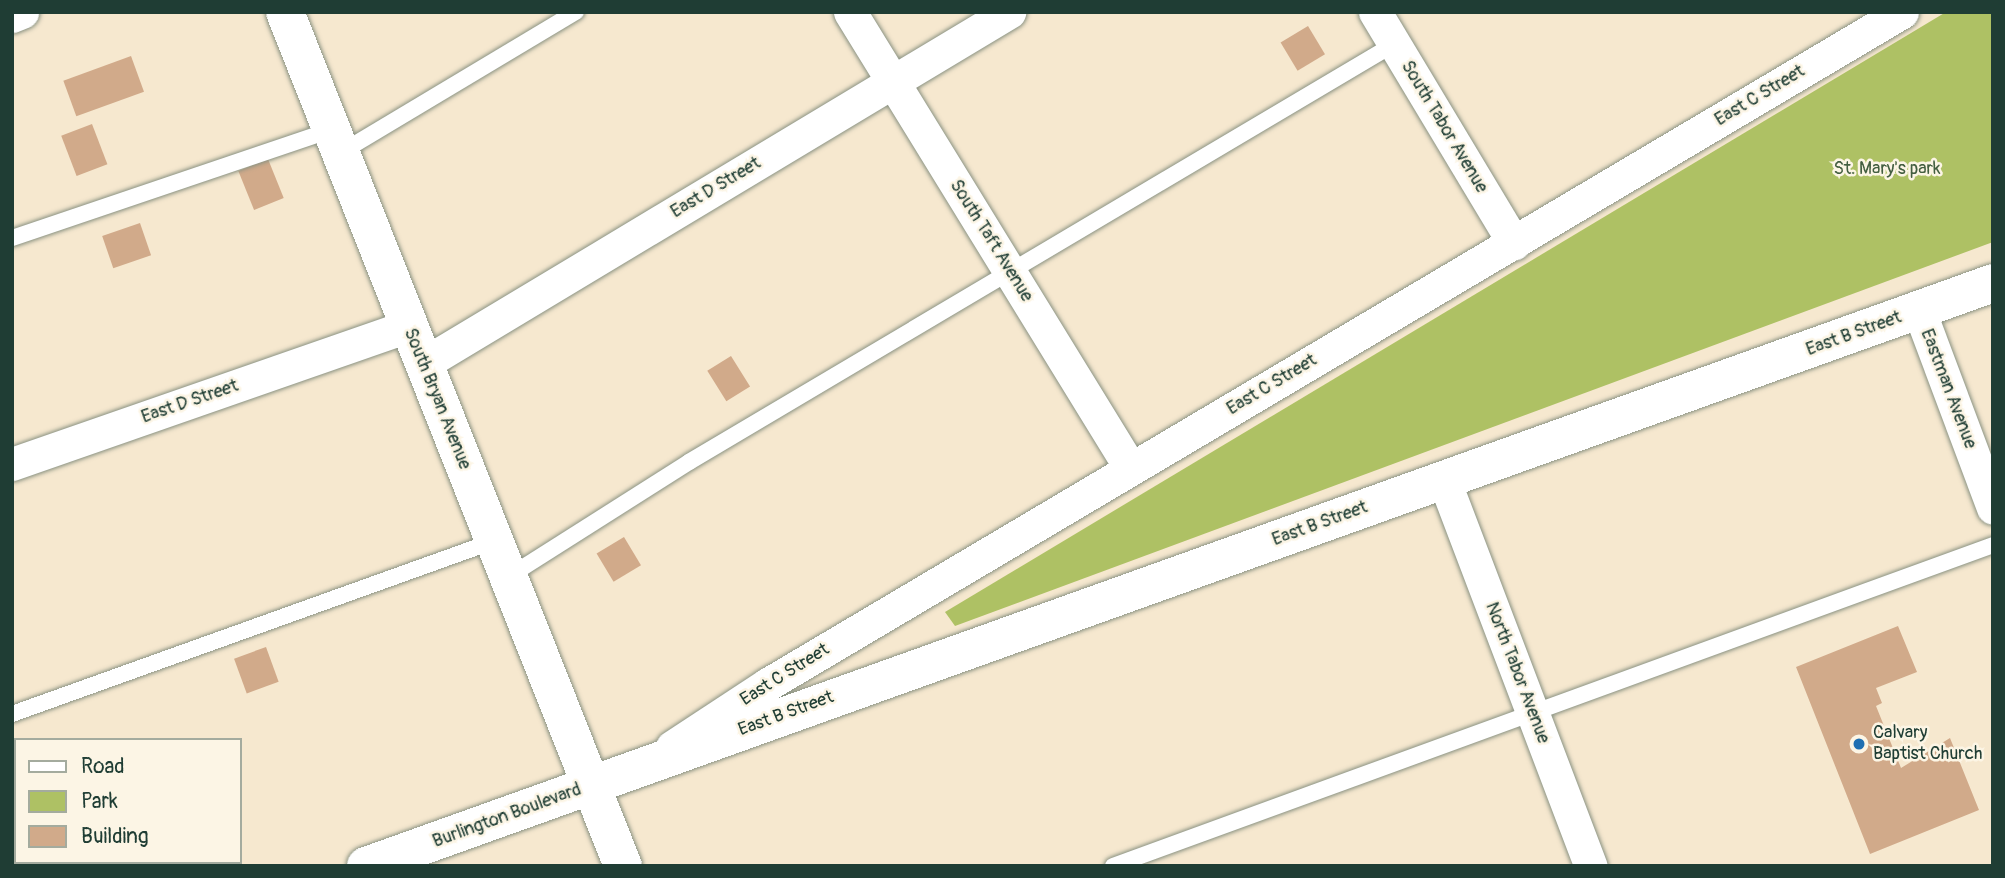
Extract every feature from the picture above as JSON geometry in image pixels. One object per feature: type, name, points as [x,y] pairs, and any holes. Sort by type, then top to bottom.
[{"type":"street","points":[[12,16],[22,12]]},
{"type":"street","name":"South Bryan Avenue","points":[[285,12],[623,866]]},
{"type":"street","name":"South Taft Avenue","points":[[850,12],[1131,469]]},
{"type":"street","name":"East D Street","points":[[423,364],[1009,12]]},
{"type":"street","name":"South Tabor Avenue","points":[[1375,12],[1514,243]]},
{"type":"street","name":"East C Street","points":[[647,764],[768,684],[1902,12]]},
{"type":"street","name":"East B Street","points":[[647,764],[1993,283]]},
{"type":"street","name":"Eastman Avenue","points":[[1919,310],[1993,508]]},
{"type":"street","name":"East D Street","points":[[12,464],[408,326]]},
{"type":"street","name":"North Tabor Avenue","points":[[1444,480],[1591,866]]},
{"type":"street","name":"Burlington Boulevard","points":[[366,866],[647,764]]},
{"type":"lane","points":[[12,238],[335,141],[576,12]]},
{"type":"lane","points":[[508,577],[1010,271],[1394,44]]},
{"type":"lane","points":[[12,714],[494,541]]},
{"type":"lane","points":[[1113,866],[1993,545]]},
{"type":"green space","name":"St. Mary's park","points":[[1946,12],[1993,12],[1993,242],[955,626],[945,612]]},
{"type":"building","points":[[1308,26],[1325,54],[1298,71],[1281,42]]},
{"type":"building","points":[[131,56],[144,92],[76,116],[63,81]]},
{"type":"building","points":[[92,124],[107,164],[77,176],[61,136]]},
{"type":"building","points":[[268,159],[284,198],[254,210],[238,171]]},
{"type":"building","points":[[140,223],[151,255],[113,268],[102,236]]},
{"type":"building","points":[[731,356],[750,387],[726,401],[707,371]]},
{"type":"building","points":[[624,537],[641,565],[614,582],[597,553]]},
{"type":"building","name":"Calvary Baptist Church","points":[[1898,626],[1917,672],[1876,688],[1882,703],[1876,706],[1901,768],[1950,738],[1979,810],[1870,854],[1796,667]]},
{"type":"building","points":[[266,647],[279,682],[247,693],[234,659]]},
{"type":"place","name":"Calvary Baptist Church","points":[[1859,744]]}]
